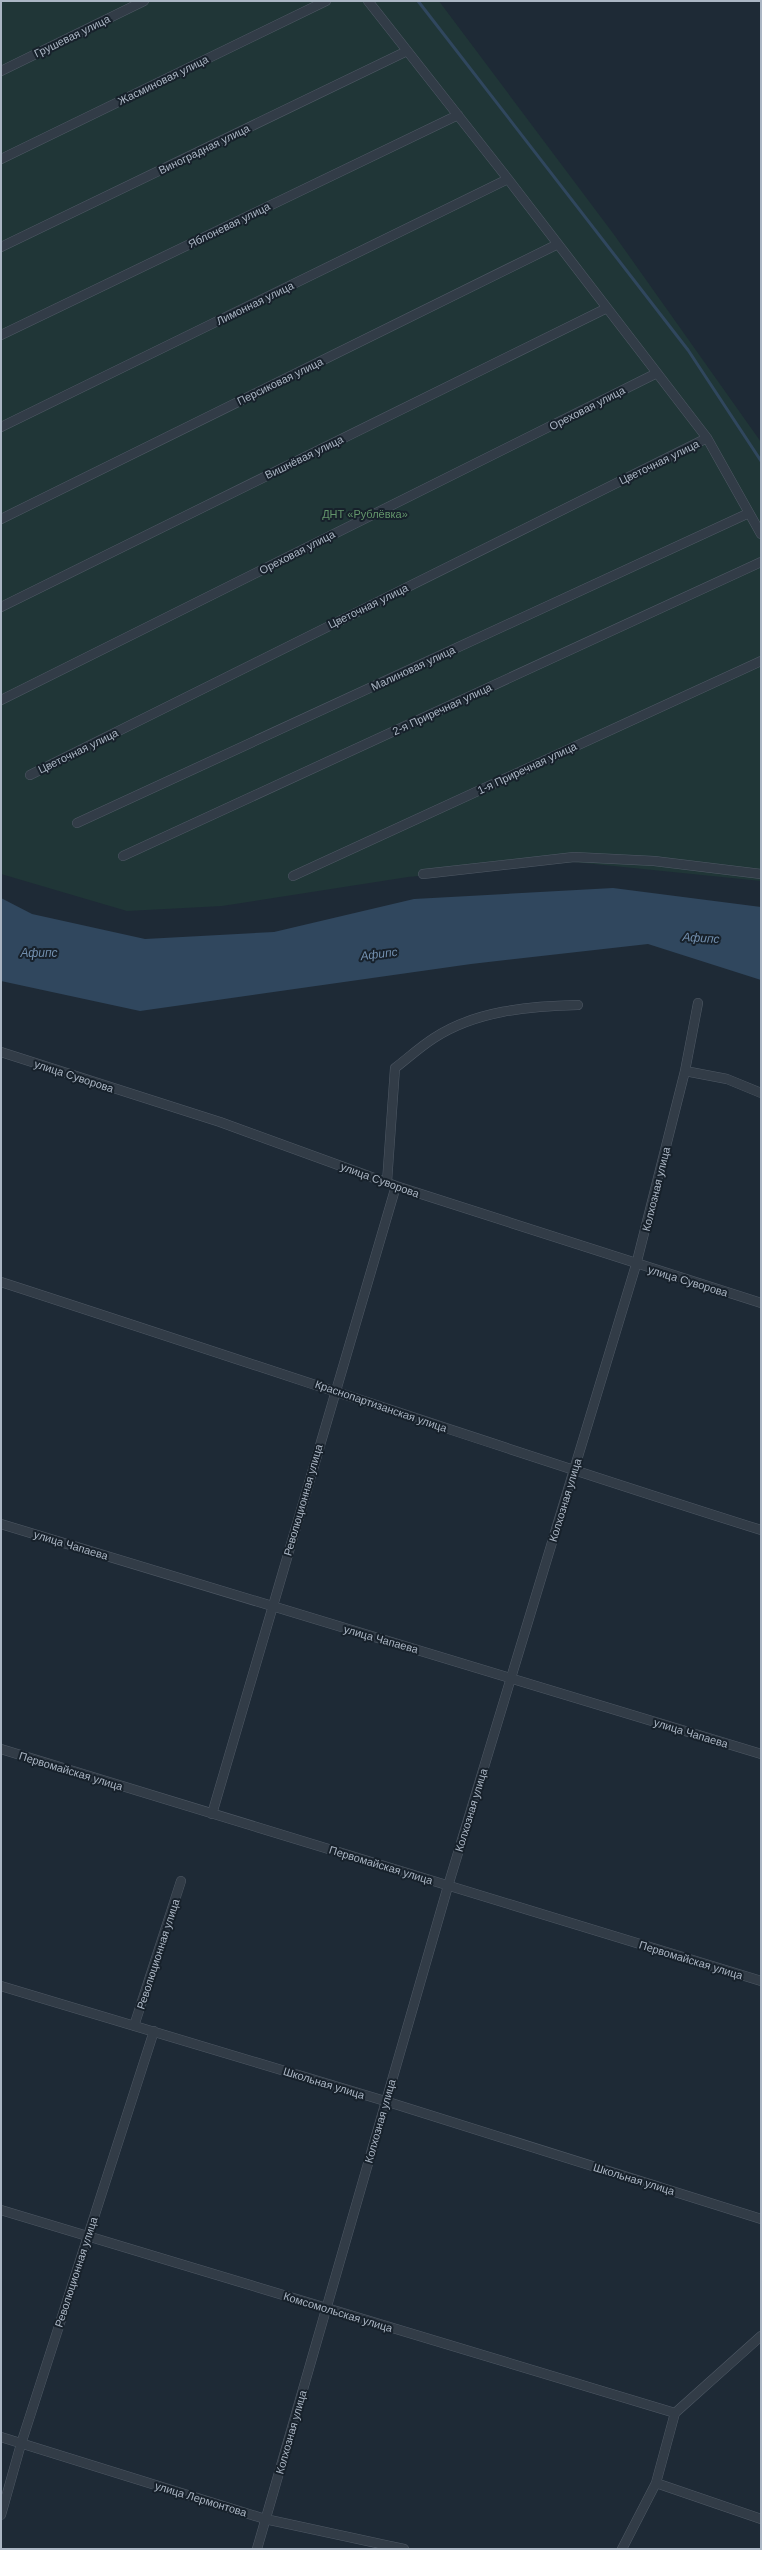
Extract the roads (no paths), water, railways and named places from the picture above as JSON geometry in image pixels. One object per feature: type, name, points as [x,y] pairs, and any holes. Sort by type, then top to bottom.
[{"type":"street","name":"Грушевая улица","points":[[1,71],[144,1]]},
{"type":"street","name":"Жасминовая улица","points":[[1,158],[326,1]]},
{"type":"street","points":[[368,1],[508,179],[707,438],[761,534]]},
{"type":"street","name":"Виноградная улица","points":[[1,247],[407,51]]},
{"type":"street","name":"Яблоневая улица","points":[[1,334],[458,115]]},
{"type":"street","name":"Лимонная улица","points":[[1,427],[508,179]]},
{"type":"street","name":"Персиковая улица","points":[[1,519],[558,244]]},
{"type":"street","name":"Вишнёвая улица","points":[[1,607],[607,308]]},
{"type":"street","name":"Ореховая улица","points":[[1,700],[657,373]]},
{"type":"street","name":"Цветочная улица","points":[[30,774],[707,438]]},
{"type":"street","name":"Малиновая улица","points":[[77,823],[749,513]]},
{"type":"street","name":"2-я Приречная улица","points":[[122,856],[761,562]]},
{"type":"street","name":"1-я Приречная улица","points":[[293,876],[761,661]]},
{"type":"street","points":[[423,874],[574,857],[654,861],[761,874]]},
{"type":"street","name":"Колхозная улица","points":[[257,2549],[448,1886],[636,1265],[685,1071],[698,1003]]},
{"type":"street","points":[[387,1182],[395,1068],[435,1038],[481,1016],[542,1006],[578,1005]]},
{"type":"street","name":"улица Суворова","points":[[1,1052],[220,1122],[396,1186],[636,1265],[761,1303]]},
{"type":"street","points":[[685,1071],[728,1079],[761,1093]]},
{"type":"street","name":"Революционная улица","points":[[212,1814],[396,1186]]},
{"type":"street","name":"Краснопартизанская улица","points":[[1,1282],[335,1390],[574,1471],[761,1530]]},
{"type":"street","name":"улица Чапаева","points":[[1,1524],[512,1677],[761,1754]]},
{"type":"street","name":"Первомайская улица","points":[[1,1749],[761,1981]]},
{"type":"street","name":"Революционная улица","points":[[134,2026],[181,1881]]},
{"type":"street","name":"Школьная улица","points":[[1,1986],[385,2101],[761,2218]]},
{"type":"street","name":"Революционная улица","points":[[1,2515],[21,2444],[154,2031]]},
{"type":"street","name":"Комсомольская улица","points":[[1,2210],[675,2413]]},
{"type":"street","points":[[622,2549],[656,2483],[675,2413],[761,2336]]},
{"type":"street","name":"улица Лермонтова","points":[[1,2437],[265,2519],[404,2549]]},
{"type":"street","points":[[656,2483],[761,2519]]},
{"type":"water","name":"Афипс","points":[[613,888],[761,907],[761,980],[648,944],[471,964],[140,1011],[1,981],[1,898],[32,914],[145,939],[274,932],[414,899]]},
{"type":"waterway","points":[[418,1],[688,350],[761,461]]},
{"type":"park label","name":"ДНТ «Рублёвка»","points":[[365,514]]}]
